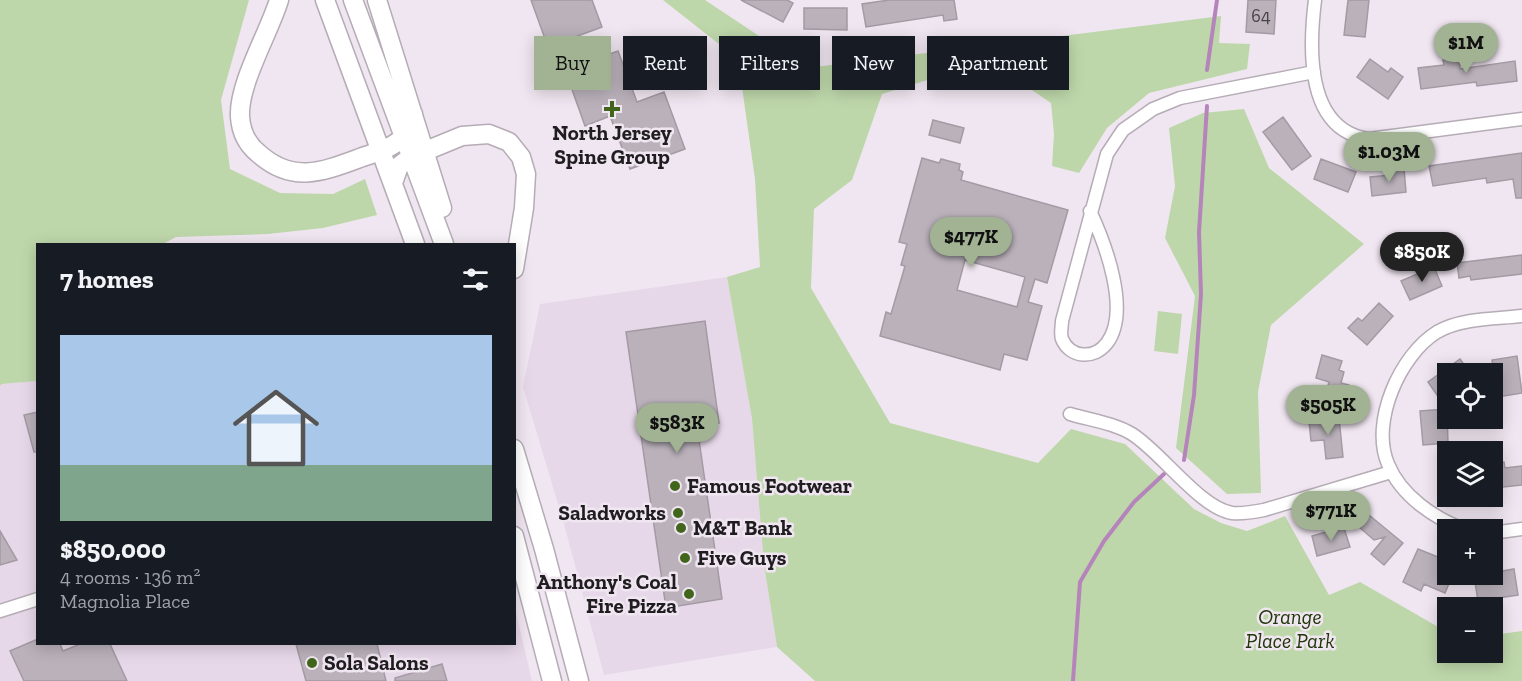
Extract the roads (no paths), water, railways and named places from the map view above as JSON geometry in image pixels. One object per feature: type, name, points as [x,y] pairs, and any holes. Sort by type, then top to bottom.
[{"type":"highway","points":[[279,0],[245,86],[240,105],[241,124],[247,141],[267,162],[283,170],[306,173],[332,168],[380,150],[404,137],[413,114]]},
{"type":"highway","points":[[325,0],[415,243]]},
{"type":"highway","points":[[353,0],[404,137],[418,154],[453,243]]},
{"type":"highway","points":[[376,0],[413,114],[418,154],[444,243]]},
{"type":"highway","points":[[393,183],[399,166],[418,154],[462,136],[479,134],[499,138],[515,149],[524,164],[526,186],[516,255]]},
{"type":"highway","points":[[516,456],[544,549],[579,681]]},
{"type":"highway","points":[[516,544],[552,681]]},
{"type":"street","points":[[1315,0],[1312,47],[1314,72],[1318,94],[1328,114],[1338,127],[1357,137],[1369,139],[1522,119]]},
{"type":"street","points":[[1090,211],[1102,236],[1113,275],[1117,304],[1114,326],[1106,344],[1089,356],[1078,354],[1068,348],[1061,337],[1062,321],[1090,211],[1107,154],[1124,130],[1153,109],[1180,98],[1314,72]]},
{"type":"street","points":[[1441,519],[1419,504],[1392,472],[1387,462],[1384,425],[1394,386],[1413,353],[1432,336],[1454,325],[1522,316]]},
{"type":"street","points":[[1070,414],[1130,432],[1144,442],[1200,495],[1218,508],[1231,513],[1264,510],[1392,472]]},
{"type":"street","points":[[1503,532],[1522,529]]},
{"type":"street","points":[[0,611],[36,600]]},
{"type":"waterway","points":[[1207,70],[1217,0]]},
{"type":"waterway","points":[[1184,460],[1194,395],[1201,294],[1199,232],[1207,106]]},
{"type":"waterway","points":[[1073,681],[1080,582],[1104,541],[1134,502],[1164,474]]},
{"type":"place","name":"North Jersey Spine Group","points":[[612,109]]},
{"type":"place","name":"Famous Footwear","points":[[675,486]]},
{"type":"place","name":"Saladworks","points":[[678,513]]},
{"type":"place","name":"M&T Bank","points":[[681,528]]},
{"type":"place","name":"Five Guys","points":[[685,558]]},
{"type":"place","name":"Anthony's Coal Fire Pizza","points":[[689,594]]},
{"type":"place","name":"Sola Salons","points":[[312,663]]},
{"type":"park label","name":"Orange Place Park","points":[[1290,629]]}]
